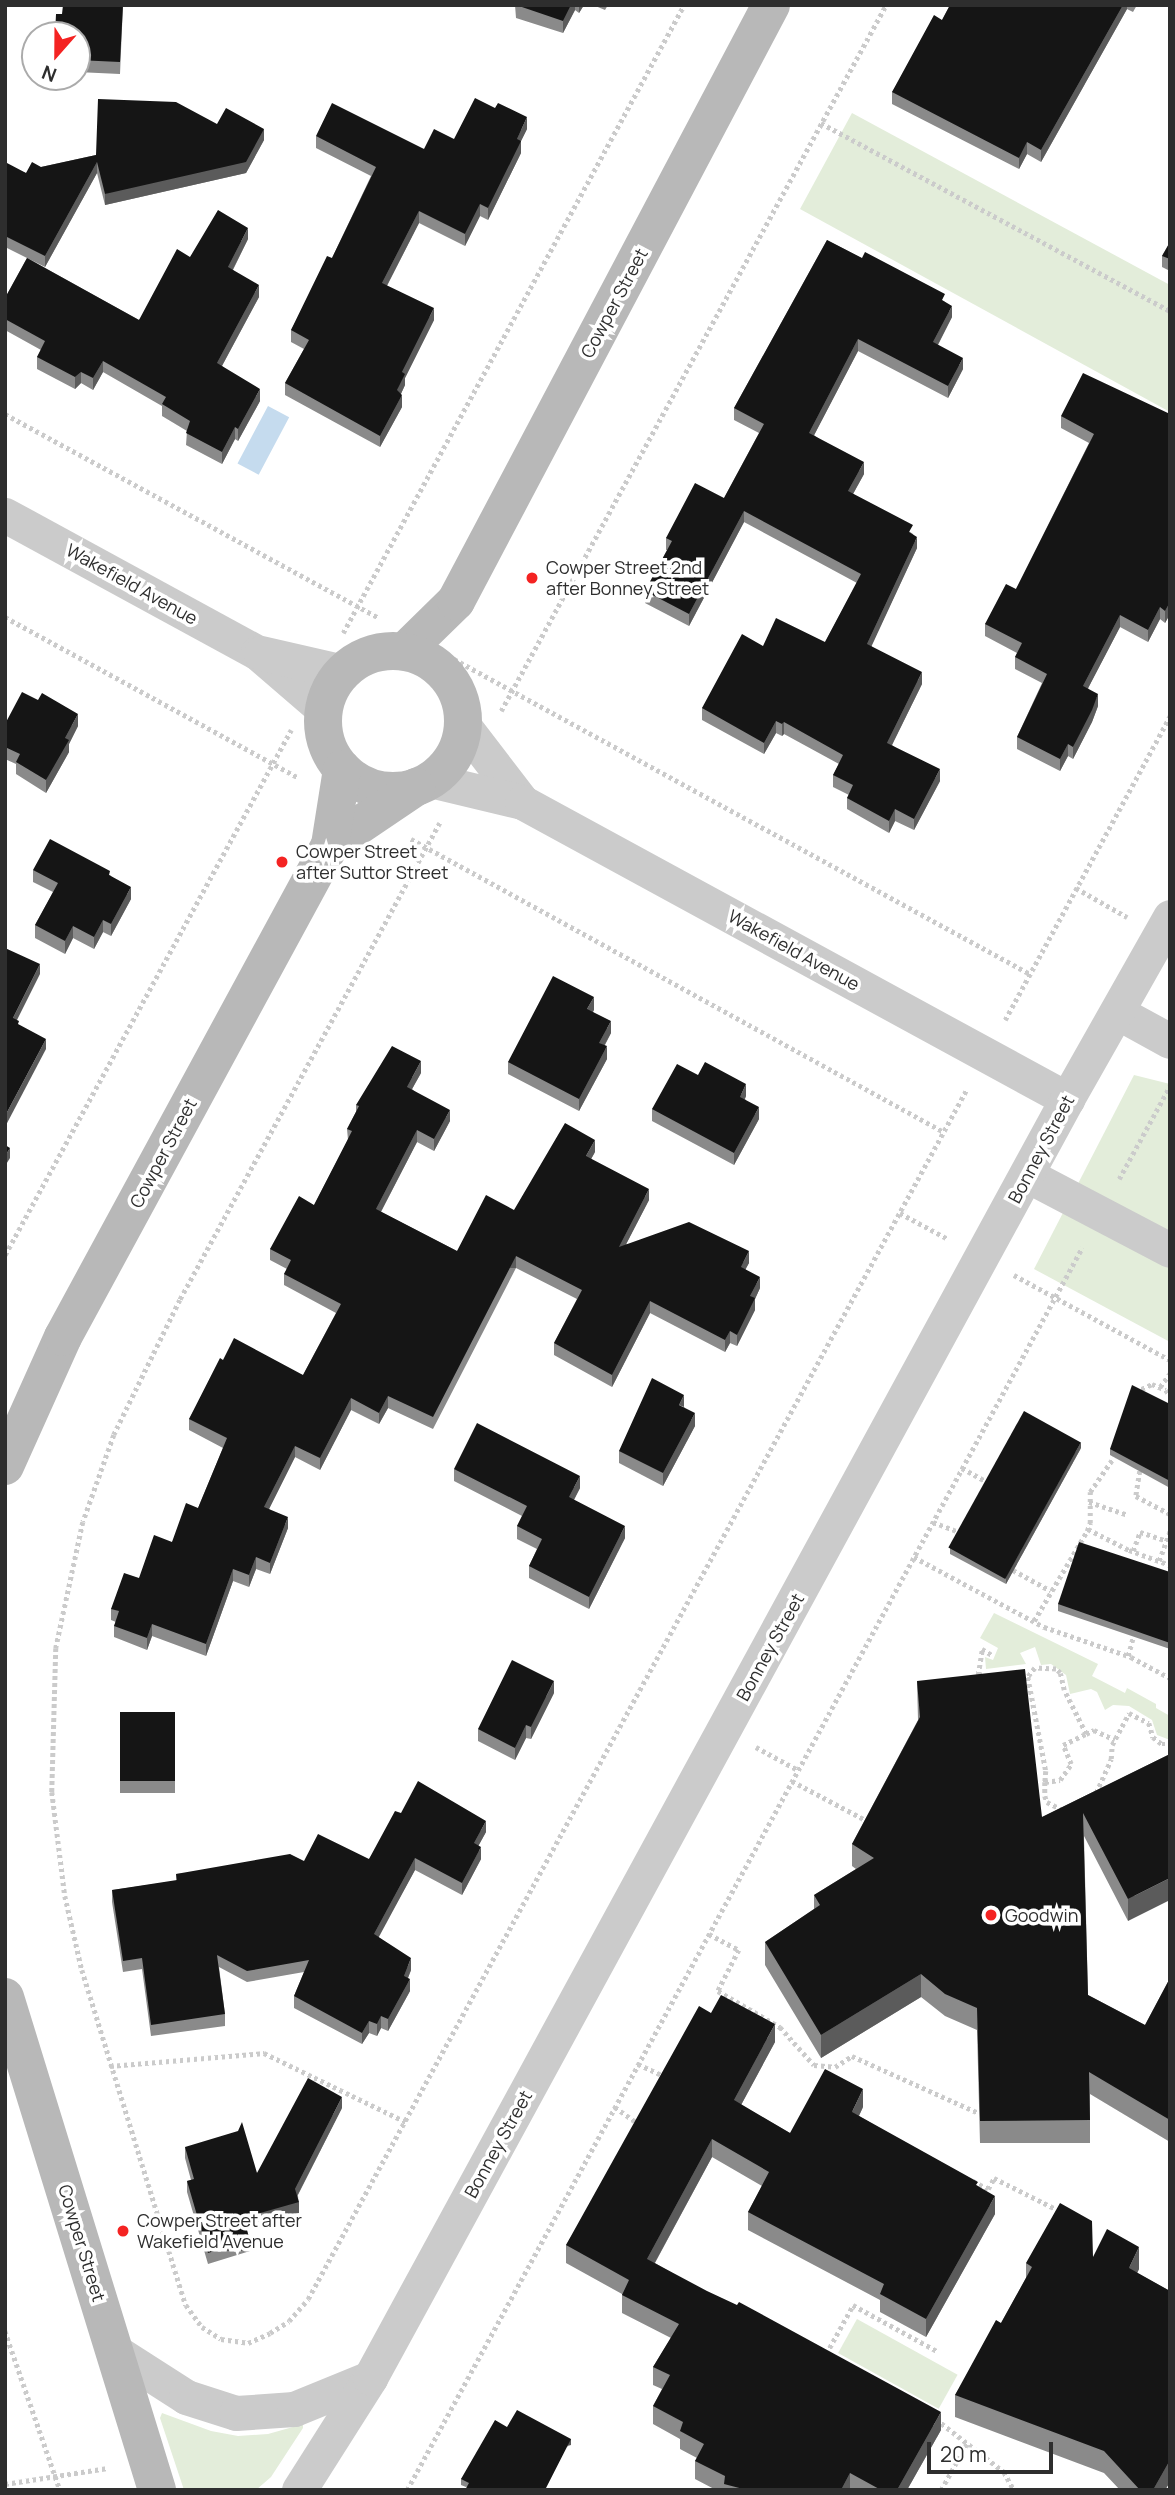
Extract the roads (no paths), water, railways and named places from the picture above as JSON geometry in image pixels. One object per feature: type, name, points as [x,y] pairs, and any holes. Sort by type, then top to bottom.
[{"type":"street","name":"Cowper Street","points":[[405,652],[456,601],[771,5]]},
{"type":"street","name":"Wakefield Avenue","points":[[5,514],[258,653],[324,710]]},
{"type":"street","name":"Cowper Street","points":[[456,601],[459,707]]},
{"type":"street","points":[[382,652],[405,652],[425,659],[443,672],[459,707],[458,747],[447,765],[423,783],[396,790],[376,789],[358,781],[342,769],[325,736],[324,710],[330,689],[343,672],[361,659],[382,652]]},
{"type":"street","name":"Wakefield Avenue","points":[[258,653],[343,672]]},
{"type":"street","name":"Wakefield Avenue","points":[[459,707],[522,802]]},
{"type":"street","name":"Cowper Street","points":[[5,1466],[63,1337],[330,845],[342,769]]},
{"type":"street","name":"Cowper Street","points":[[330,845],[423,783]]},
{"type":"street","name":"Wakefield Avenue","points":[[423,783],[522,802],[1067,1099]]},
{"type":"street","name":"Bonney Street","points":[[299,2490],[370,2378],[983,1258],[1067,1099],[1170,917]]},
{"type":"street","points":[[1117,1012],[1170,1041]]},
{"type":"street","points":[[1027,1175],[1170,1250]]},
{"type":"street","name":"Cowper Street","points":[[5,1997],[153,2475]]},
{"type":"street","points":[[116,2352],[186,2397],[236,2413],[294,2409],[370,2378]]},
{"type":"water","points":[[268,406],[289,417],[259,475],[237,463]]},
{"type":"place","name":"Cowper Street 2nd after Bonney Street","points":[[532,578]]},
{"type":"place","name":"Cowper Street after Suttor Street","points":[[282,862]]},
{"type":"place","name":"Goodwin","points":[[991,1915]]},
{"type":"place","name":"Cowper Street after Wakefield Avenue","points":[[123,2231]]}]
